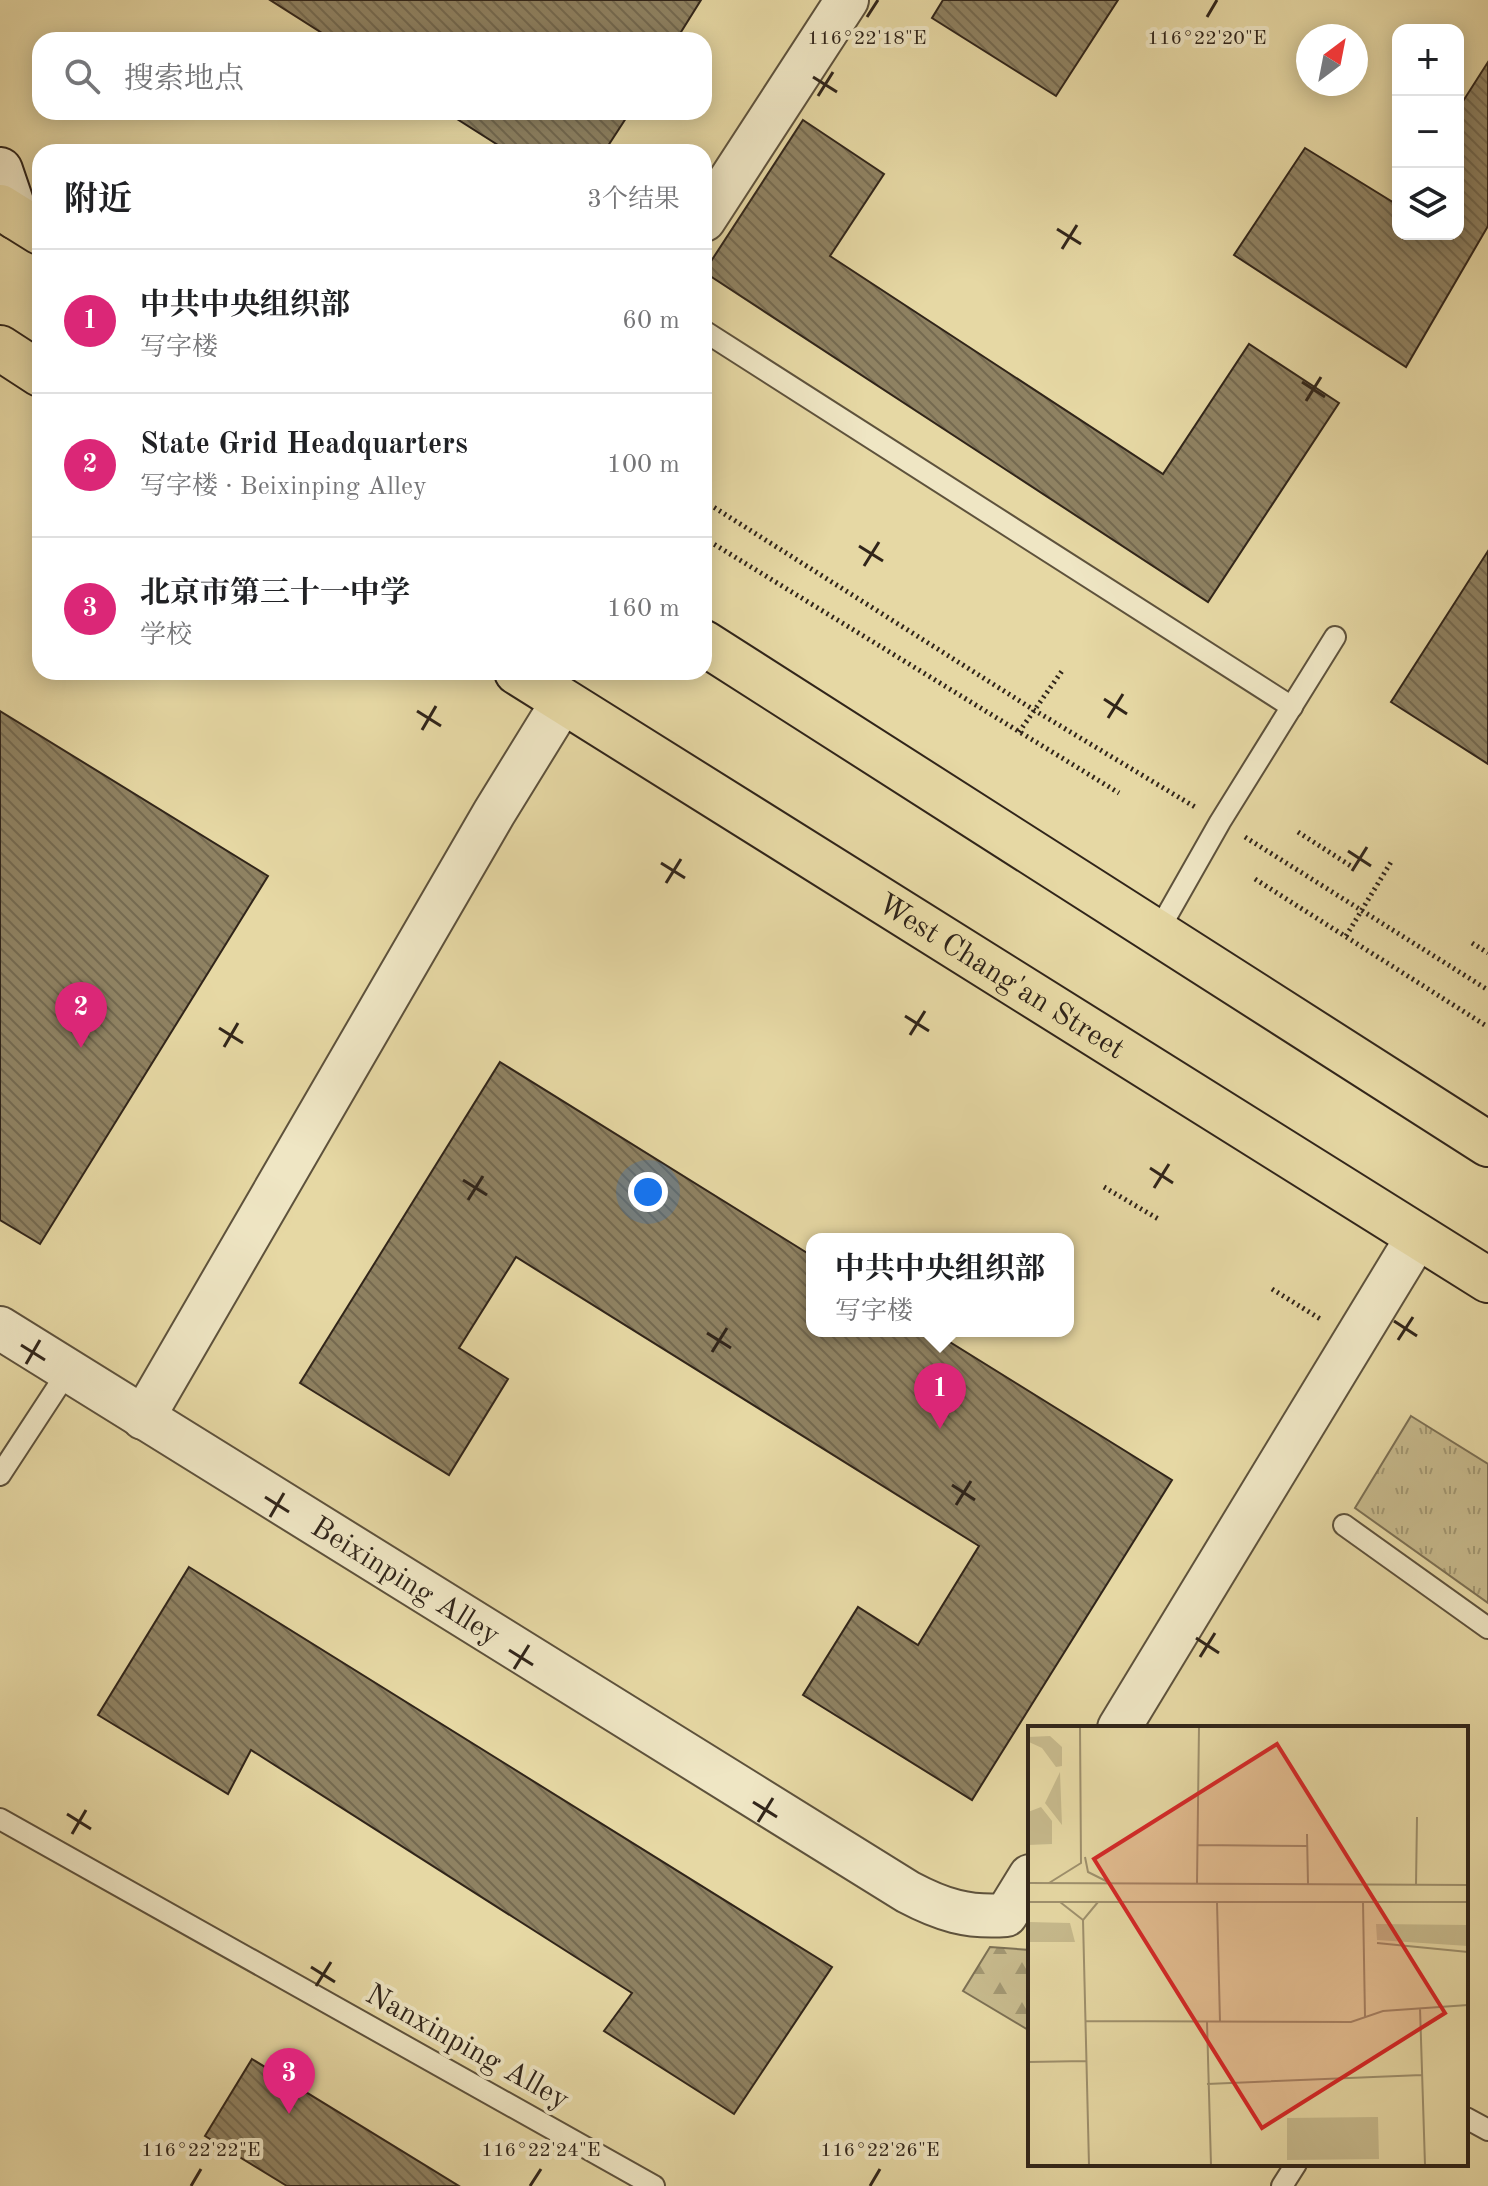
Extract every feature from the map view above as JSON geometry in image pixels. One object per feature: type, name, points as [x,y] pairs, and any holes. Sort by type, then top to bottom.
[{"type":"highway","points":[[0,348],[32,369]]},
{"type":"highway","points":[[712,648],[1488,1144]]},
{"type":"highway","name":"West Chang'an Street","points":[[530,680],[1488,1280]]},
{"type":"street","points":[[712,208],[847,0]]},
{"type":"street","points":[[0,170],[19,219]]},
{"type":"street","points":[[143,1418],[494,813],[563,701]]},
{"type":"street","points":[[1120,1726],[1418,1236]]},
{"type":"street","name":"Beixinping Alley","points":[[0,1328],[908,1892],[954,1912],[981,1917],[1018,1915]]},
{"type":"street","points":[[1018,1915],[1028,1882]]},
{"type":"lane","points":[[712,336],[1292,707]]},
{"type":"lane","points":[[1157,933],[1220,822],[1335,637]]},
{"type":"lane","points":[[0,1475],[68,1371]]},
{"type":"lane","points":[[1344,1525],[1488,1628]]},
{"type":"lane","name":"Nanxinping Alley","points":[[0,1819],[654,2186]]},
{"type":"lane","points":[[1468,2119],[1488,2130]]},
{"type":"lane","points":[[1282,2186],[1295,2166]]},
{"type":"path","points":[[712,506],[1034,710],[1488,990]]},
{"type":"path","points":[[712,543],[1119,793]]},
{"type":"path","points":[[1019,732],[1062,671]]},
{"type":"path","points":[[1298,832],[1354,868]]},
{"type":"path","points":[[1346,936],[1391,862]]},
{"type":"path","points":[[1255,879],[1488,1027]]},
{"type":"path","points":[[1472,943],[1488,953]]},
{"type":"path","points":[[1104,1187],[1160,1220]]},
{"type":"path","points":[[1272,1289],[1326,1322]]},
{"type":"green space","points":[[1411,1416],[1488,1464],[1488,1603],[1355,1508]]},
{"type":"green space","points":[[990,1947],[1028,1950],[1028,2030],[963,1991]]},
{"type":"building","points":[[270,0],[701,0],[681,32],[320,32]]},
{"type":"building","points":[[943,0],[1118,0],[1056,96],[932,18]]},
{"type":"building","points":[[1488,62],[1488,226],[1406,367],[1234,255],[1305,148],[1392,202],[1392,240],[1464,240],[1464,100]]},
{"type":"building","points":[[459,120],[625,120],[609,144],[496,144]]},
{"type":"building","points":[[803,120],[884,174],[830,256],[1163,474],[1249,344],[1339,403],[1208,602],[712,277],[712,260]]},
{"type":"building","points":[[1488,551],[1488,764],[1391,702]]},
{"type":"building","points":[[0,711],[268,876],[40,1244],[0,1220]]},
{"type":"building","points":[[500,1062],[806,1252],[806,1337],[942,1337],[1172,1480],[972,1800],[803,1695],[858,1607],[918,1645],[979,1546],[516,1257],[459,1348],[508,1379],[449,1475],[300,1383]]},
{"type":"building","points":[[189,1567],[832,1967],[734,2114],[604,2031],[632,1993],[251,1750],[228,1794],[98,1715]]},
{"type":"building","points":[[252,2059],[459,2186],[287,2186],[205,2136]]},
{"type":"place","name":"State Grid Headquarters","points":[[81,1048]]},
{"type":"place","name":"中共中央组织部","points":[[940,1429]]},
{"type":"place","name":"北京市第三十一中学","points":[[289,2114]]}]
